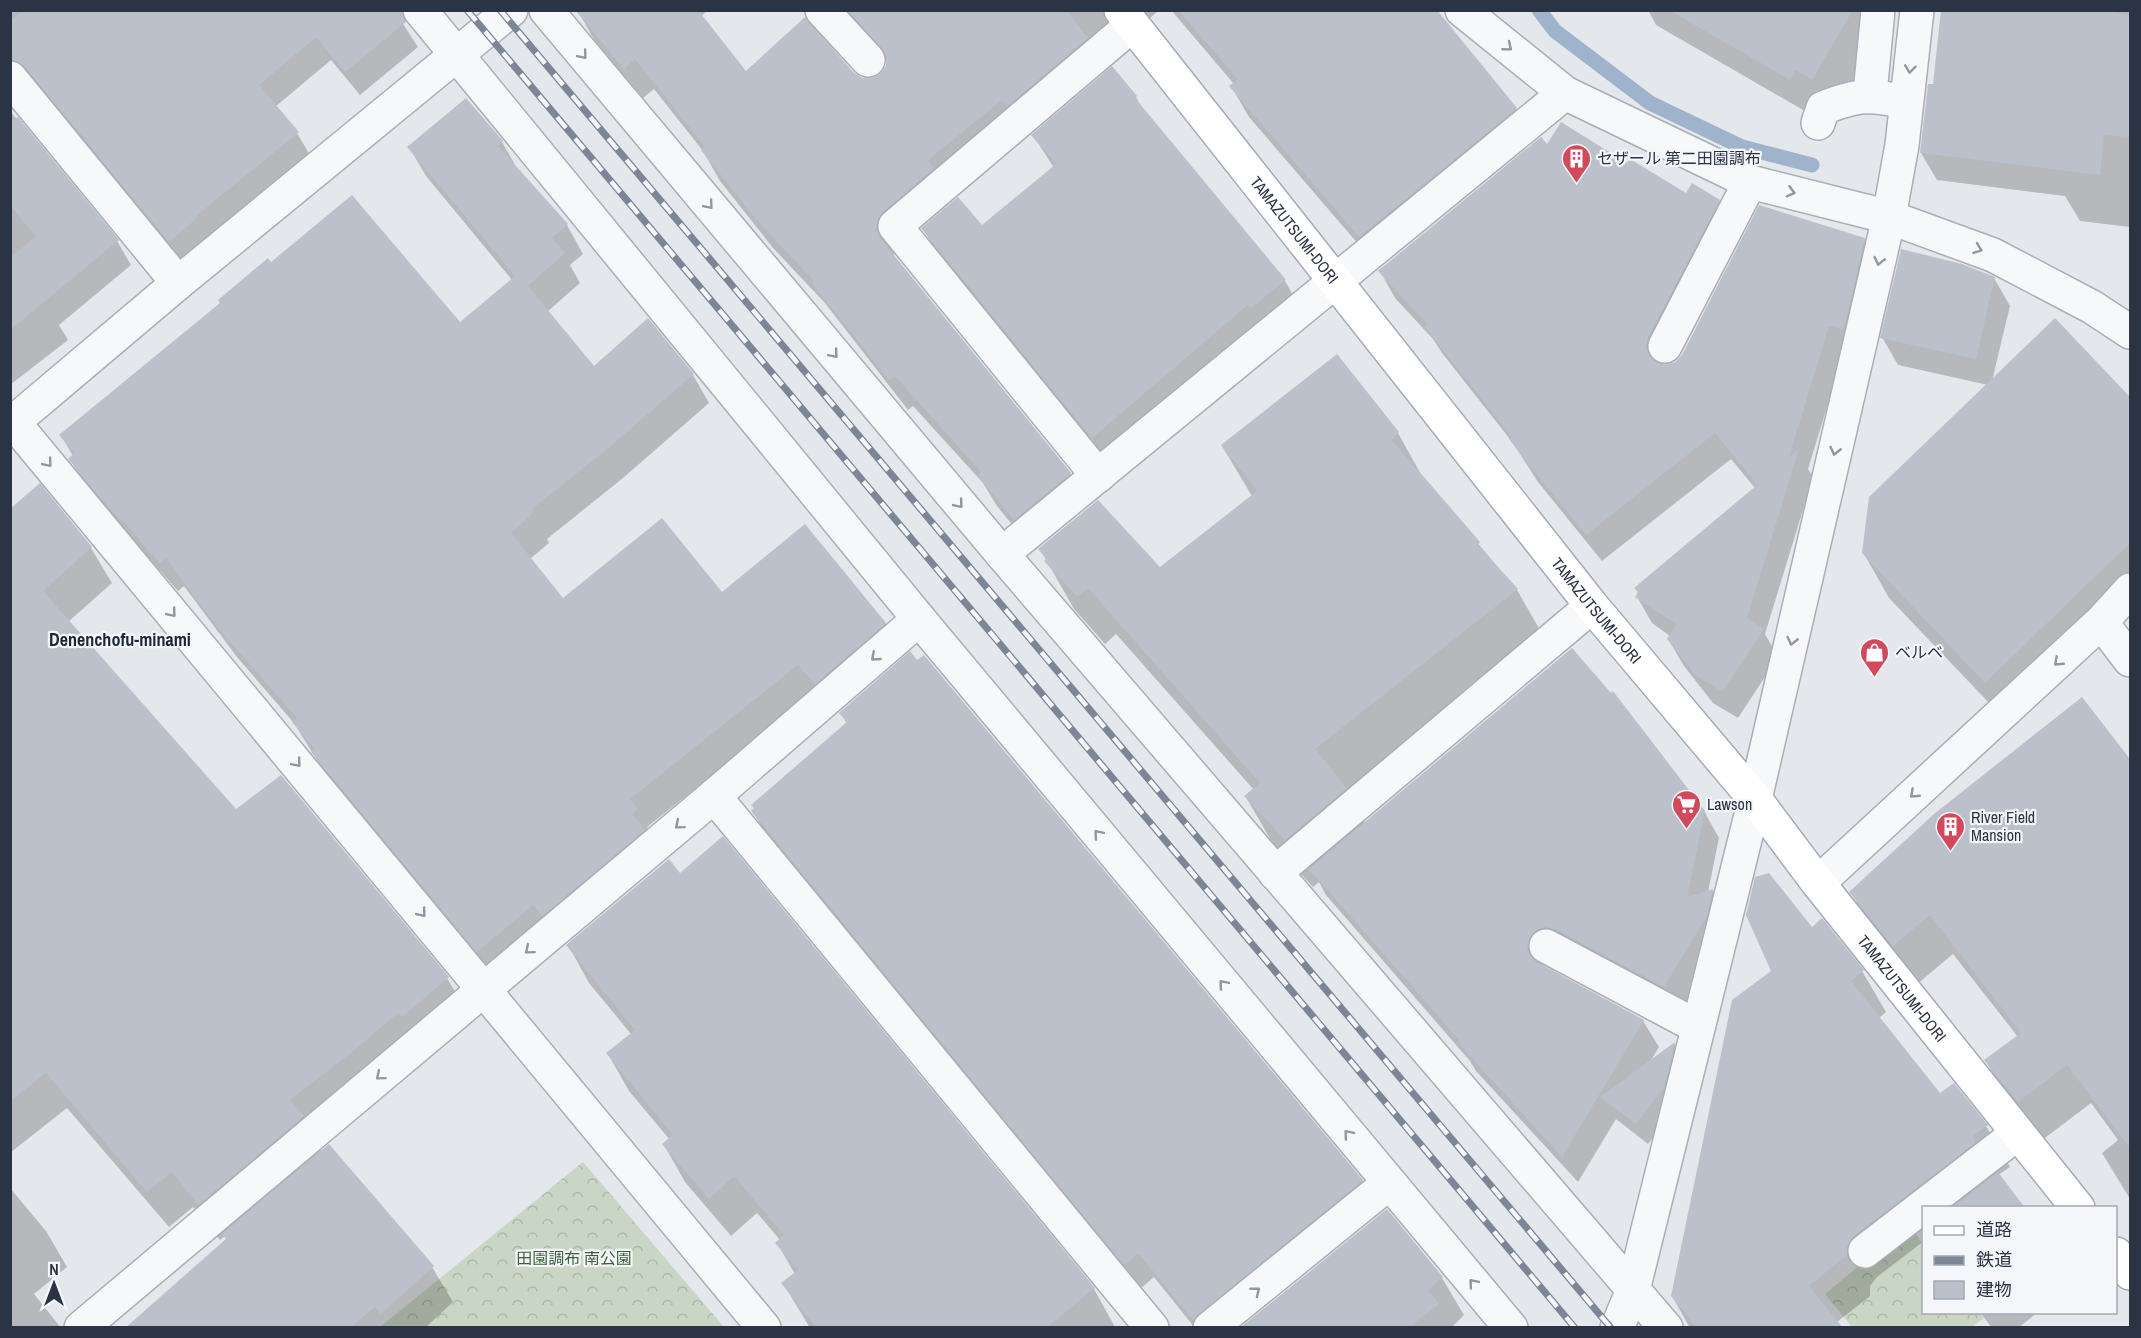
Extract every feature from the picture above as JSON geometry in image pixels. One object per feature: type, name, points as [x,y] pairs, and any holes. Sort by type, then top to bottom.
[{"type":"main road","name":"TAMAZUTSUMI-DORI","points":[[1126,18],[1337,280],[1592,606],[1755,799],[1818,883],[2076,1206]]},
{"type":"main road","points":[[2117,1257],[2130,1273]]},
{"type":"street","points":[[420,10],[919,619],[1511,1328]]},
{"type":"street","points":[[511,10],[12,422],[764,1328]]},
{"type":"street","points":[[546,10],[1002,554],[1666,1328]]},
{"type":"street","points":[[822,10],[868,60]]},
{"type":"street","points":[[1462,10],[1565,93],[1750,182],[1889,217],[1993,255],[2092,307],[2130,332]]},
{"type":"street","points":[[1870,94],[1878,10]]},
{"type":"street","points":[[1617,1328],[1633,1290],[1755,799],[1889,217],[1917,10]]},
{"type":"street","points":[[1098,476],[895,226],[1126,18]]},
{"type":"street","points":[[10,78],[178,283]]},
{"type":"street","points":[[1002,554],[1565,93]]},
{"type":"street","points":[[1818,123],[1822,108],[1870,94],[1906,102]]},
{"type":"street","points":[[1665,346],[1750,182]]},
{"type":"street","points":[[1818,883],[2101,622],[2130,590]]},
{"type":"street","points":[[1275,873],[1592,606]]},
{"type":"street","points":[[81,1328],[714,796],[919,619]]},
{"type":"street","points":[[2101,622],[2130,660]]},
{"type":"street","points":[[714,796],[1152,1328]]},
{"type":"street","points":[[1546,946],[1698,1027]]},
{"type":"street","points":[[1923,1206],[2018,1133]]},
{"type":"street","points":[[1210,1328],[1389,1183]]},
{"type":"street","points":[[1865,1251],[1922,1207]]},
{"type":"green space","name":"田園調布 南公園","points":[[583,1162],[724,1327],[380,1327]]},
{"type":"green space","points":[[1908,1225],[1922,1243],[1922,1314],[1981,1314],[1984,1318],[1972,1327],[1852,1327],[1825,1294]]},
{"type":"building","points":[[24,10],[402,10],[406,22],[345,72],[316,37],[259,85],[299,132],[196,216],[197,218],[169,242],[24,66],[10,60],[10,21]]},
{"type":"building","points":[[575,10],[698,10],[746,71],[805,17],[854,73],[862,78],[872,78],[880,74],[886,66],[886,55],[848,10],[1066,10],[1088,38],[1007,106],[1002,100],[928,160],[934,168],[883,212],[878,219],[876,229],[880,238],[1071,473],[1014,520],[977,475],[981,472],[895,376],[889,380],[812,283],[814,281],[754,217],[701,150],[705,147],[635,59],[624,69]]},
{"type":"building","points":[[1178,10],[1437,10],[1517,108],[1359,237],[1229,86],[1238,79]]},
{"type":"building","points":[[1669,10],[1853,10],[1812,80],[1795,70],[1790,80]]},
{"type":"building","points":[[1941,10],[2117,10],[2117,13],[2130,15],[2130,137],[2104,135],[2100,175],[1920,153],[1928,84],[1933,84]]},
{"type":"building","points":[[1112,66],[1137,96],[1135,98],[1286,280],[1251,308],[1248,305],[1092,438],[921,228],[958,197],[982,225],[1056,164],[1031,135]]},
{"type":"building","points":[[466,98],[503,141],[498,146],[568,224],[552,238],[565,253],[528,286],[594,366],[648,318],[694,374],[606,450],[532,509],[533,513],[511,533],[563,598],[662,518],[722,592],[805,524],[886,623],[815,684],[798,665],[630,799],[638,809],[632,814],[645,830],[542,916],[533,905],[477,952],[311,752],[315,749],[292,722],[297,718],[218,628],[166,558],[160,564],[68,459],[74,453],[59,435],[220,303],[218,300],[268,258],[271,262],[352,195],[460,322],[515,276],[407,147]]},
{"type":"building","points":[[18,117],[119,240],[10,330],[10,257],[36,237],[10,205],[10,123]]},
{"type":"building","points":[[1561,122],[1627,163],[1630,159],[1686,193],[1692,183],[1720,200],[1648,337],[1646,346],[1649,356],[1657,363],[1666,365],[1675,362],[1682,355],[1759,205],[1865,238],[1844,329],[1829,326],[1789,457],[1799,449],[1747,618],[1764,629],[1722,692],[1696,676],[1667,639],[1676,624],[1635,597],[1638,592],[1634,588],[1757,485],[1715,433],[1586,535],[1521,455],[1509,439],[1512,437],[1424,326],[1427,324],[1378,271],[1541,137],[1547,144]]},
{"type":"building","points":[[1901,249],[1962,264],[1995,277],[1976,359],[1880,338]]},
{"type":"building","points":[[2055,318],[2130,397],[2130,543],[1985,683],[1862,553],[1869,497]]},
{"type":"building","points":[[1337,354],[1399,432],[1392,440],[1480,542],[1478,545],[1518,589],[1315,749],[1347,788],[1285,840],[1244,796],[1260,783],[1088,588],[1077,597],[1044,561],[1047,559],[1038,549],[1098,500],[1160,567],[1257,491],[1221,445]]},
{"type":"building","points":[[40,483],[92,547],[43,591],[236,809],[281,775],[449,977],[402,1017],[398,1013],[290,1100],[304,1116],[198,1205],[172,1172],[147,1192],[46,1073],[10,1101],[10,509]]},
{"type":"building","points":[[1572,648],[1611,693],[1613,691],[1705,811],[1687,897],[1713,889],[1707,916],[1664,987],[1555,929],[1545,927],[1536,930],[1530,937],[1527,947],[1530,956],[1537,962],[1644,1020],[1562,1157],[1459,1044],[1461,1042],[1309,869]]},
{"type":"building","points":[[910,651],[917,660],[924,655],[1363,1180],[1193,1320],[1139,1254],[1124,1265],[751,811],[754,808],[751,805],[847,722],[839,713]]},
{"type":"building","points":[[2082,697],[2130,759],[2130,1148],[2067,1065],[2018,1102],[1984,1060],[2021,1033],[1930,915],[1893,946],[1849,892],[1934,814]]},
{"type":"building","points":[[723,836],[1095,1288],[1046,1328],[817,1328],[781,1283],[798,1270],[775,1243],[784,1235],[734,1176],[709,1199],[662,1144],[673,1135],[606,1053],[635,1030],[566,945],[669,859],[680,873]]},
{"type":"building","points":[[1769,873],[1812,927],[1822,918],[1864,970],[1851,981],[1940,1093],[1954,1083],[1988,1125],[1973,1136],[1975,1143],[1854,1236],[1848,1244],[1847,1255],[1809,1286],[1843,1328],[1697,1328],[1671,1296],[1732,1000],[1771,971],[1746,915],[1755,877]]},
{"type":"building","points":[[1675,1042],[1664,1088],[1636,1124],[1600,1097]]},
{"type":"building","points":[[329,1144],[434,1266],[381,1314],[375,1307],[350,1328],[125,1328],[226,1239],[222,1234]]},
{"type":"building","points":[[1998,1172],[2024,1206],[1955,1206]]},
{"type":"building","points":[[1387,1209],[1443,1277],[1428,1290],[1439,1304],[1408,1328],[1240,1328]]},
{"type":"waterway","points":[[1539,10],[1555,31],[1650,103],[1742,147],[1812,165]]},
{"type":"railway","points":[[467,10],[1575,1328]]},
{"type":"railway","points":[[500,10],[1611,1328]]},
{"type":"place","name":"セザール 第二田園調布","points":[[1576,184]]},
{"type":"place","name":"ベルベ","points":[[1874,678]]},
{"type":"place","name":"Lawson","points":[[1686,830]]},
{"type":"place","name":"River Field Mansion","points":[[1950,852]]},
{"type":"district","name":"Denenchofu-minami","points":[[120,640]]}]
